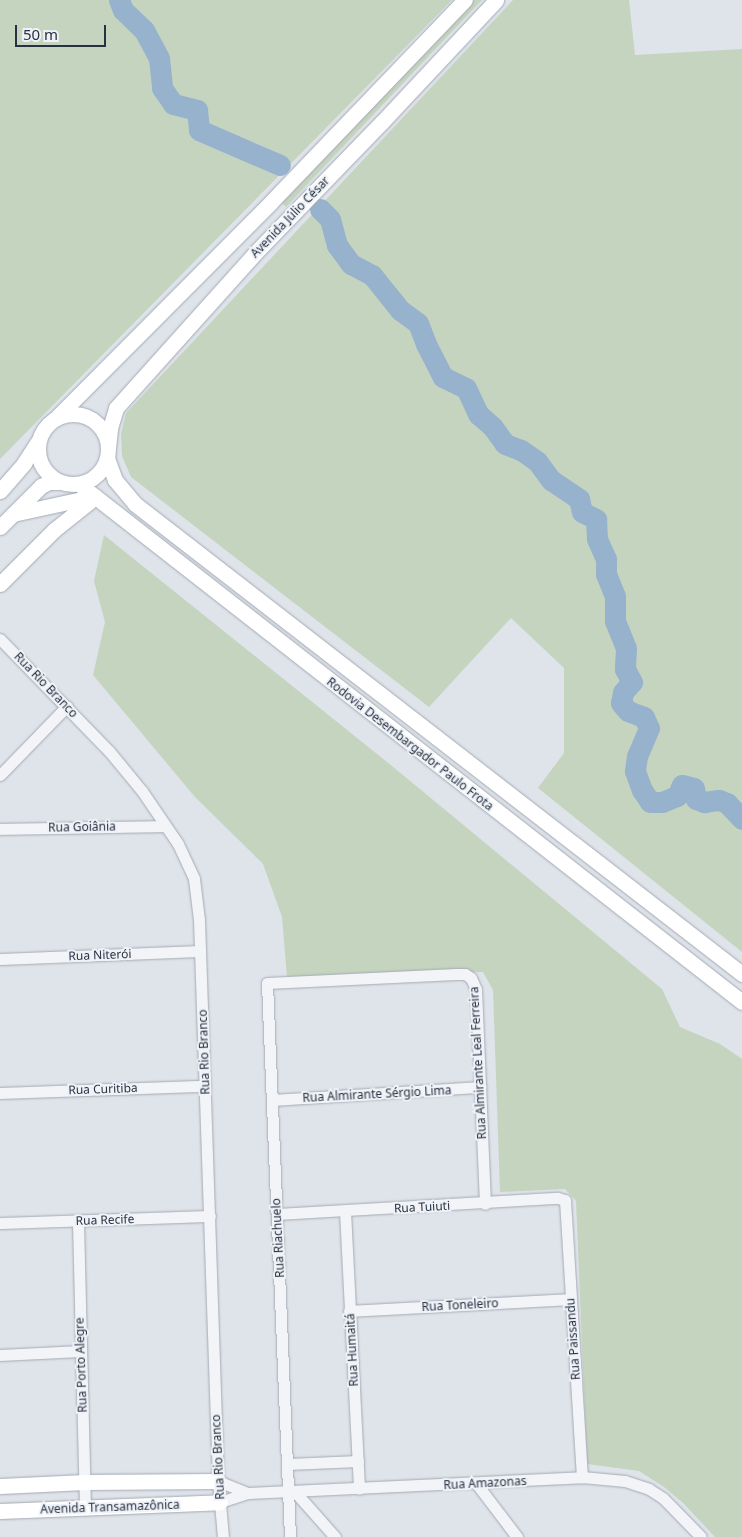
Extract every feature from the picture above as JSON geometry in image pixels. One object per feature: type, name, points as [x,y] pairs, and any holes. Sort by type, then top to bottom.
[{"type":"street","name":"Avenida Júlio César","points":[[57,417],[271,202],[465,0]]},
{"type":"street","name":"Avenida Júlio César","points":[[108,453],[110,428],[116,408],[255,253],[382,122],[496,0]]},
{"type":"street","points":[[0,527],[41,486],[49,482],[79,484],[97,475],[108,453],[102,429],[91,419],[77,414],[57,417],[42,431],[38,450],[44,470],[59,482]]},
{"type":"street","points":[[0,491],[24,463],[39,440]]},
{"type":"street","name":"Rodovia Desembargador Paulo Frota","points":[[108,453],[115,480],[135,504],[742,974]]},
{"type":"street","name":"Rodovia Desembargador Paulo Frota","points":[[79,484],[742,1002]]},
{"type":"street","points":[[13,514],[95,497]]},
{"type":"street","points":[[0,584],[54,530],[95,497]]},
{"type":"street","name":"Rua Rio Branco","points":[[0,638],[67,706],[142,791],[178,844],[194,879],[198,896],[218,1481],[223,1537]]},
{"type":"street","points":[[0,775],[67,706]]},
{"type":"street","name":"Rua Goiânia","points":[[0,829],[164,826]]},
{"type":"street","name":"Rua Niterói","points":[[0,959],[200,951]]},
{"type":"street","name":"Rua Almirante Leal Ferreira","points":[[268,983],[431,974],[468,975],[473,980],[476,989],[486,1204]]},
{"type":"street","name":"Rua Riachuelo","points":[[268,983],[288,1464],[292,1493],[290,1537]]},
{"type":"street","name":"Rua Curitiba","points":[[0,1093],[205,1086]]},
{"type":"street","name":"Rua Almirante Sérgio Lima","points":[[272,1100],[481,1088]]},
{"type":"street","name":"Rua Tuiuti","points":[[277,1214],[486,1204],[558,1198],[566,1201]]},
{"type":"street","name":"Rua Paissandu","points":[[566,1201],[582,1477]]},
{"type":"street","name":"Rua Humaitá","points":[[345,1211],[359,1489]]},
{"type":"street","name":"Rua Recife","points":[[0,1223],[78,1222],[210,1216]]},
{"type":"street","name":"Rua Porto Alegre","points":[[78,1222],[80,1351],[86,1482],[85,1509]]},
{"type":"street","name":"Rua Toneleiro","points":[[349,1311],[571,1299]]},
{"type":"street","points":[[0,1355],[80,1351]]},
{"type":"street","points":[[288,1464],[358,1461]]},
{"type":"street","name":"Rua Amazonas","points":[[220,1502],[248,1493],[292,1493],[582,1477],[624,1482],[649,1489],[663,1498],[701,1537]]},
{"type":"street","name":"Avenida Transamazônica","points":[[0,1486],[86,1482],[218,1481]]},
{"type":"street","name":"Rua Amazonas","points":[[218,1481],[248,1493]]},
{"type":"street","points":[[476,1483],[516,1537]]},
{"type":"street","points":[[292,1493],[335,1537]]},
{"type":"street","name":"Avenida Transamazônica","points":[[0,1512],[220,1502]]},
{"type":"green space","points":[[0,0],[452,0],[0,459]]},
{"type":"green space","points":[[473,0],[482,0],[286,207],[280,201]]},
{"type":"green space","points":[[513,0],[629,0],[635,55],[742,49],[742,952],[538,788],[564,753],[564,668],[511,618],[429,707],[131,477],[122,456],[121,434],[126,413]]},
{"type":"green space","points":[[104,535],[392,766],[662,989],[680,1027],[720,1044],[742,1059],[742,1537],[715,1537],[683,1503],[664,1487],[639,1471],[587,1464],[576,1201],[565,1189],[500,1192],[493,990],[483,972],[287,977],[282,917],[263,864],[195,797],[93,675],[105,622],[94,581]]},
{"type":"waterway","points":[[119,0],[123,10],[144,30],[159,58],[162,88],[173,104],[197,110],[199,130],[280,165]]},
{"type":"waterway","points":[[320,209],[330,219],[337,245],[351,264],[372,275],[400,310],[418,323],[426,344],[443,377],[466,388],[478,414],[492,426],[505,444],[521,450],[537,461],[551,480],[579,499],[582,512],[596,519],[597,539],[606,559],[606,574],[615,596],[615,621],[626,648],[625,669],[632,682],[623,692],[621,703],[628,711],[644,717],[649,728],[637,756],[635,771],[642,790],[650,802],[662,802],[677,796],[682,785],[694,788],[696,799],[704,802],[719,800],[727,803],[742,819]]}]
